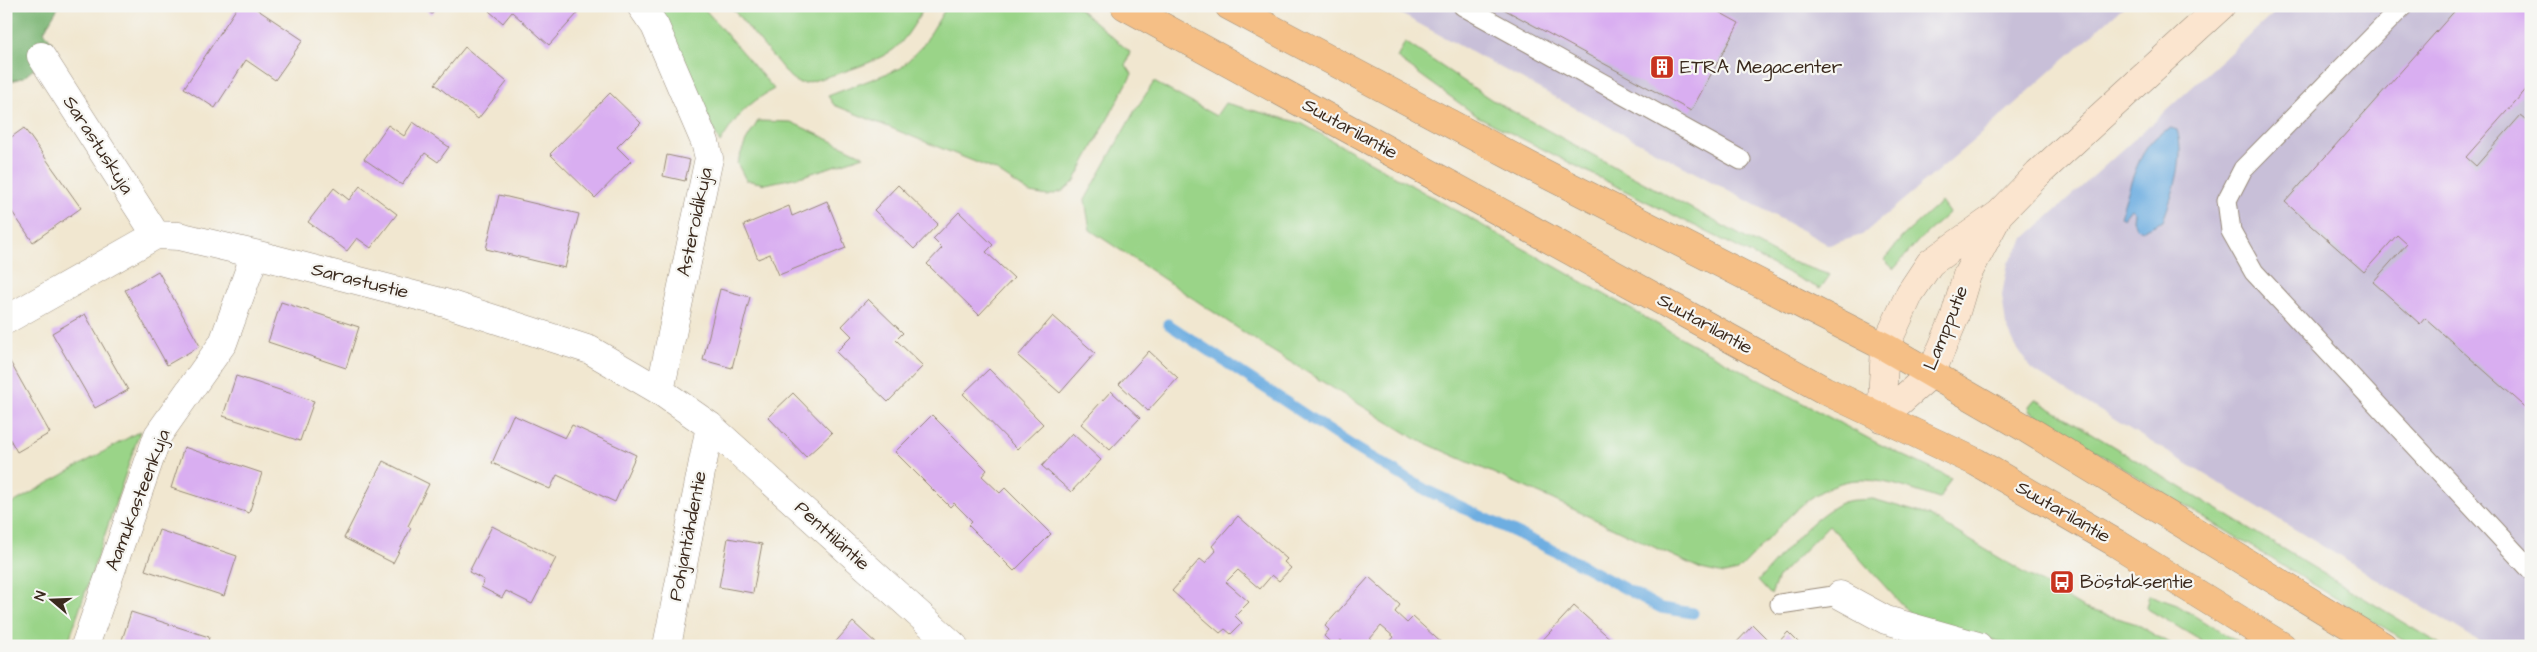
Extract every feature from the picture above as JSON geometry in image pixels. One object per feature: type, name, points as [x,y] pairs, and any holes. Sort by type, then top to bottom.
[{"type":"main road","name":"Suutarilantie","points":[[1125,6],[1824,390],[1976,462],[2116,543],[2282,646]]},
{"type":"main road","points":[[1229,6],[1530,166],[1885,347],[2027,428],[2383,646]]},
{"type":"street","name":"Asteroidikuja","points":[[641,6],[655,26],[705,142],[709,158],[660,391]]},
{"type":"street","name":"Lampputie","points":[[1881,418],[1885,347],[1910,293],[1930,263],[1999,214],[2038,174],[2221,6]]},
{"type":"street","name":"Sarastuskuja","points":[[40,56],[156,235]]},
{"type":"street","name":"Lampputie","points":[[1881,418],[1931,374],[1954,319],[1967,275],[1999,214]]},
{"type":"street","name":"Sarastustie","points":[[156,235],[179,236],[445,303],[590,350],[660,391],[710,426]]},
{"type":"street","points":[[6,320],[156,235]]},
{"type":"street","name":"Aamukasteenkuja","points":[[86,646],[158,436],[223,343],[255,254]]},
{"type":"street","name":"Pohjantähdentie","points":[[667,646],[710,426]]},
{"type":"street","name":"Penttiläntie","points":[[710,426],[954,646]]},
{"type":"street","points":[[1840,596],[1886,620],[1978,646]]},
{"type":"lane","points":[[1463,6],[1741,160]]},
{"type":"lane","points":[[2403,6],[2243,169],[2227,200],[2231,232],[2254,272],[2531,570]]},
{"type":"lane","points":[[1780,604],[1840,596]]},
{"type":"shaded area","points":[[1386,6],[2124,6],[1974,140],[1862,235],[1829,245]]},
{"type":"shaded area","points":[[2282,6],[2531,6],[2531,646],[2487,646],[2031,369],[2015,345],[2006,325],[2002,295],[2008,263],[2026,237]]},
{"type":"green space","points":[[6,6],[59,6],[44,31],[57,50],[24,77],[6,83]]},
{"type":"green space","points":[[655,6],[702,6],[774,89],[756,100],[742,112],[720,143]]},
{"type":"green space","points":[[730,6],[925,6],[907,35],[893,50],[851,70],[806,83],[798,83],[790,77]]},
{"type":"green space","points":[[947,6],[1076,6],[1130,52],[1126,65],[1132,74],[1074,182],[1063,191],[1048,196],[1030,193],[995,170],[834,105],[828,96],[901,68],[924,44]]},
{"type":"green space","points":[[1405,42],[1492,100],[1786,260],[1830,275],[1820,289],[1477,116],[1397,58]]},
{"type":"green space","points":[[1154,82],[1216,116],[1225,103],[1301,123],[1687,341],[1877,443],[1951,478],[1939,499],[1884,482],[1865,480],[1845,482],[1827,488],[1794,512],[1738,571],[1724,574],[1701,569],[1545,496],[1416,439],[1269,349],[1090,230],[1085,200],[1134,112]]},
{"type":"green space","points":[[758,121],[791,122],[864,156],[803,176],[765,184],[746,180],[737,163],[746,141]]},
{"type":"green space","points":[[1941,202],[1949,213],[1918,241],[1894,269],[1884,260],[1902,237]]},
{"type":"green space","points":[[2035,399],[2443,646],[2414,646],[2030,411],[2029,406]]},
{"type":"green space","points":[[140,431],[67,646],[6,646],[6,507]]},
{"type":"green space","points":[[1873,499],[1928,515],[2083,608],[2134,623],[2174,646],[2015,646],[1913,617],[1829,525],[1778,577],[1771,595],[1758,581],[1795,539],[1827,511],[1847,501]]},
{"type":"green space","points":[[2149,595],[2177,605],[2243,646],[2210,646],[2146,608]]},
{"type":"water","points":[[2171,128],[2177,130],[2180,153],[2177,176],[2167,210],[2163,221],[2144,230],[2136,228],[2133,220],[2134,212],[2131,209],[2123,219],[2120,216],[2132,179],[2143,153],[2160,134]]},
{"type":"building","points":[[238,6],[252,6],[303,40],[275,80],[246,60],[215,108],[184,88]]},
{"type":"building","points":[[420,6],[437,6],[432,14]]},
{"type":"building","points":[[493,6],[571,6],[578,13],[549,45],[512,12],[503,23],[489,11]]},
{"type":"building","name":"ETRA Megacenter","points":[[1498,6],[1708,6],[1739,23],[1691,111]]},
{"type":"building","points":[[2459,6],[2531,6],[2531,84],[2466,157],[2476,166],[2521,115],[2531,123],[2531,412],[2425,318],[2420,324],[2373,282],[2407,244],[2397,235],[2364,272],[2285,202]]},
{"type":"building","points":[[465,47],[507,82],[478,119],[435,84]]},
{"type":"building","points":[[610,93],[641,123],[617,147],[631,161],[595,198],[550,154]]},
{"type":"building","points":[[413,122],[449,147],[438,162],[425,153],[402,185],[364,159],[388,125],[404,136]]},
{"type":"building","points":[[24,128],[81,208],[33,242],[6,203],[6,141]]},
{"type":"building","points":[[667,155],[690,160],[685,181],[663,176]]},
{"type":"building","points":[[898,185],[938,224],[914,249],[874,210]]},
{"type":"building","points":[[360,186],[397,214],[371,248],[357,238],[347,251],[308,222],[334,188],[349,200]]},
{"type":"building","points":[[499,195],[579,214],[565,268],[486,249]]},
{"type":"building","points":[[827,201],[846,248],[779,275],[770,254],[758,259],[744,225],[789,206],[792,216]]},
{"type":"building","points":[[959,212],[993,245],[986,252],[1014,278],[979,315],[927,264],[942,248],[933,239]]},
{"type":"building","points":[[158,271],[200,346],[167,365],[125,290]]},
{"type":"building","points":[[720,289],[750,297],[732,368],[703,360]]},
{"type":"building","points":[[868,299],[903,333],[896,340],[923,366],[888,402],[836,352],[852,336],[842,326]]},
{"type":"building","points":[[281,302],[359,327],[346,368],[268,342]]},
{"type":"building","points":[[85,314],[128,390],[95,408],[52,333]]},
{"type":"building","points":[[1053,316],[1095,353],[1060,393],[1018,356]]},
{"type":"building","points":[[1149,351],[1178,378],[1148,411],[1119,384]]},
{"type":"building","points":[[8,358],[50,433],[17,452],[6,432]]},
{"type":"building","points":[[989,369],[1043,424],[1017,449],[963,394]]},
{"type":"building","points":[[236,376],[314,401],[300,441],[223,416]]},
{"type":"building","points":[[1111,391],[1140,418],[1110,450],[1081,424]]},
{"type":"building","points":[[793,393],[832,433],[806,457],[768,417]]},
{"type":"building","points":[[513,415],[565,438],[572,425],[636,455],[615,502],[557,475],[550,489],[492,463]]},
{"type":"building","points":[[932,415],[987,470],[982,476],[1000,493],[1005,488],[1051,534],[1014,571],[968,525],[972,521],[954,503],[950,507],[895,452]]},
{"type":"building","points":[[1072,433],[1101,460],[1071,492],[1042,466]]},
{"type":"building","points":[[184,447],[262,473],[249,513],[171,488]]},
{"type":"building","points":[[383,461],[429,484],[408,526],[411,528],[393,563],[344,538]]},
{"type":"building","points":[[1238,516],[1287,559],[1284,562],[1291,568],[1279,581],[1272,575],[1260,589],[1238,570],[1226,582],[1249,602],[1235,616],[1242,623],[1231,634],[1225,629],[1220,633],[1172,591],[1200,559],[1205,563],[1216,551],[1212,546]]},
{"type":"building","points":[[492,526],[556,558],[532,604],[506,591],[502,598],[481,587],[484,580],[469,572]]},
{"type":"building","points":[[159,530],[237,556],[224,596],[145,570]]},
{"type":"building","points":[[728,538],[762,544],[753,593],[719,587]]},
{"type":"building","points":[[1369,577],[1400,605],[1395,612],[1407,623],[1413,617],[1445,646],[1386,646],[1394,637],[1381,626],[1364,646],[1347,646],[1341,640],[1334,646],[1324,636],[1329,630],[1325,626]]},
{"type":"building","points":[[1574,606],[1614,642],[1610,646],[1537,646]]},
{"type":"building","points":[[131,612],[209,637],[207,646],[120,646]]},
{"type":"building","points":[[853,622],[879,646],[832,646]]},
{"type":"building","points":[[1753,625],[1774,646],[1733,646]]},
{"type":"building","points":[[1788,632],[1802,646],[1775,646]]},
{"type":"waterway","points":[[1168,324],[1351,445],[1426,490],[1561,554],[1661,608],[1693,613]]},
{"type":"place","name":"ETRA Megacenter","points":[[1662,67]]},
{"type":"place","name":"Böstaksentie","points":[[2062,582]]}]
